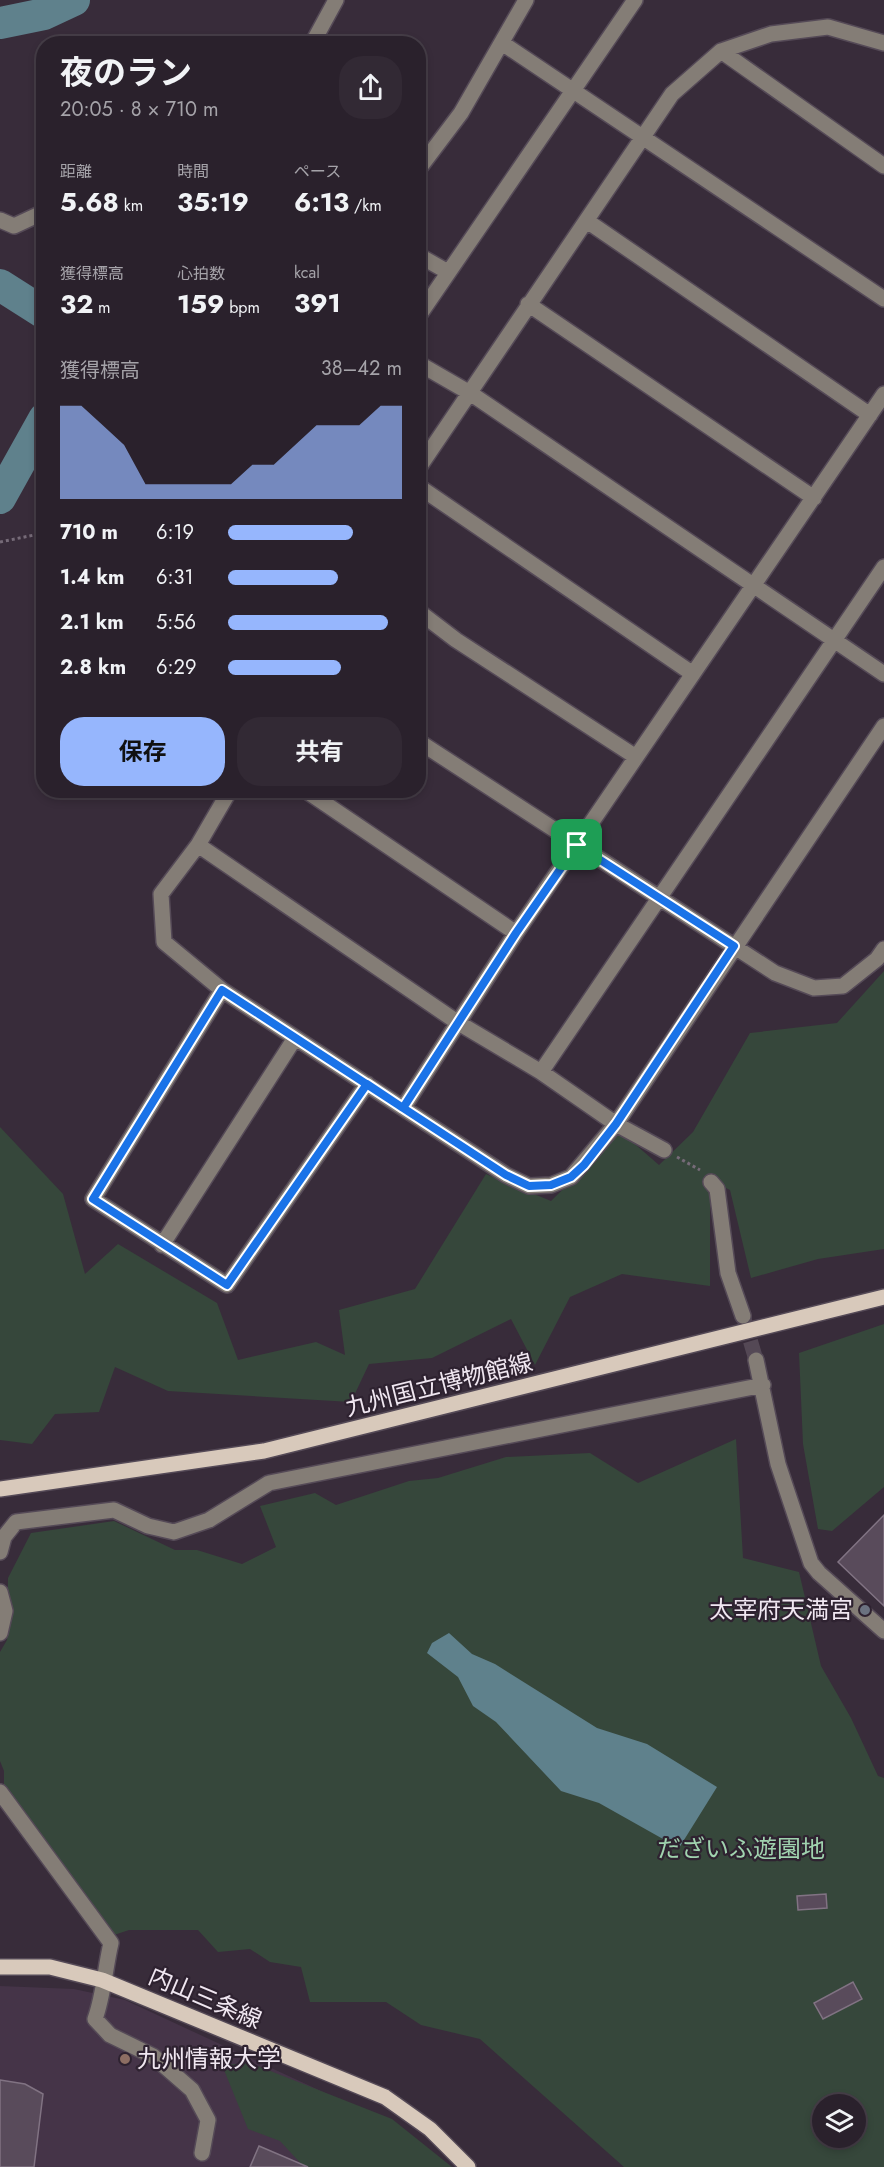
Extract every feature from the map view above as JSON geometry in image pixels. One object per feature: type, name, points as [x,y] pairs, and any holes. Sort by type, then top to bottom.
[{"type":"main road","name":"九州国立博物館線","points":[[0,1489],[264,1451],[884,1297]]},
{"type":"main road","name":"内山三条線","points":[[0,1967],[50,1967],[102,1980],[385,2097],[430,2129],[468,2167]]},
{"type":"street","points":[[316,36],[336,0]]},
{"type":"street","points":[[426,159],[461,113],[526,0]]},
{"type":"street","points":[[426,305],[571,90],[635,0]]},
{"type":"street","points":[[426,457],[672,94],[721,51],[771,34],[828,27],[884,43]]},
{"type":"street","points":[[502,43],[884,299]]},
{"type":"street","points":[[721,51],[884,166]]},
{"type":"street","points":[[0,220],[14,226],[36,216]]},
{"type":"street","points":[[587,221],[870,415]]},
{"type":"street","points":[[426,260],[448,272]]},
{"type":"street","points":[[528,304],[814,498]]},
{"type":"street","points":[[426,368],[470,393],[884,674]]},
{"type":"street","points":[[403,1108],[516,933],[884,394]]},
{"type":"street","points":[[426,491],[693,674]]},
{"type":"street","points":[[541,1072],[884,567]]},
{"type":"street","points":[[426,618],[636,757]]},
{"type":"street","points":[[225,798],[198,845],[161,894],[164,942],[222,990],[506,1175],[529,1186],[551,1185],[571,1177],[616,1124],[884,726]]},
{"type":"street","points":[[426,746],[775,973],[814,988],[843,986],[878,959],[884,950]]},
{"type":"street","points":[[317,798],[516,933]]},
{"type":"street","points":[[198,845],[457,1022],[541,1072],[616,1124],[664,1150]]},
{"type":"street","points":[[222,990],[93,1199],[162,1245],[227,1285],[367,1084]]},
{"type":"street","points":[[162,1245],[296,1038]]},
{"type":"street","points":[[711,1182],[717,1190],[728,1273],[743,1316]]},
{"type":"street","points":[[756,1360],[778,1464],[811,1563],[819,1573],[884,1631]]},
{"type":"street","points":[[0,1552],[4,1538],[16,1522],[114,1510],[148,1526],[174,1532],[209,1520],[269,1483],[763,1385]]},
{"type":"street","points":[[0,1592],[5,1611],[0,1633]]},
{"type":"street","points":[[0,1792],[111,1943],[102,1980],[102,2000],[95,2019],[110,2035],[153,2056],[192,2090],[208,2120],[202,2153]]},
{"type":"path","points":[[0,542],[36,534]]},
{"type":"path","points":[[664,1150],[703,1172],[711,1182]]},
{"type":"shaded area","name":"九州情報大学","points":[[0,1986],[74,1989],[125,2000],[377,2117],[375,2167],[0,2167]]},
{"type":"green space","points":[[884,971],[884,1249],[818,1259],[751,1278],[730,1190],[710,1180],[710,1286],[622,1274],[570,1297],[535,1365],[511,1319],[432,1358],[369,1364],[351,1402],[168,1391],[115,1367],[99,1412],[55,1414],[32,1444],[0,1440],[0,1127],[63,1194],[85,1274],[118,1244],[217,1303],[238,1360],[316,1342],[345,1355],[339,1310],[415,1289],[486,1174],[551,1201],[621,1132],[659,1165],[693,1132],[750,1033],[837,1023]]},
{"type":"green space","points":[[884,1324],[884,1487],[832,1531],[818,1529],[803,1444],[799,1353]]},
{"type":"green space","name":"だざいふ遊園地","points":[[736,1439],[743,1558],[799,1572],[821,1666],[851,1718],[878,1776],[884,1778],[884,2167],[624,2167],[480,2039],[421,2025],[386,2002],[310,2002],[301,1967],[270,1962],[250,1949],[218,1952],[198,1930],[129,1930],[111,1936],[4,1791],[4,1771],[0,1761],[0,1652],[7,1640],[8,1578],[31,1533],[114,1521],[175,1550],[197,1550],[242,1564],[276,1547],[260,1506],[315,1493],[336,1505],[409,1481],[438,1478],[506,1457],[590,1453],[638,1483]]},
{"type":"green space","points":[[250,2063],[392,2119],[452,2167],[304,2167],[280,2141],[248,2129],[222,2065]]},
{"type":"water","points":[[449,1633],[472,1654],[495,1664],[597,1728],[647,1744],[717,1787],[679,1848],[599,1803],[561,1791],[496,1722],[473,1706],[458,1677],[427,1653],[432,1643]]},
{"type":"building","points":[[884,1515],[884,1606],[838,1562]]},
{"type":"building","points":[[826,1894],[827,1908],[798,1910],[797,1896]]},
{"type":"building","points":[[853,1982],[862,1999],[823,2019],[814,2003]]},
{"type":"building","points":[[0,2080],[25,2084],[43,2094],[34,2167],[0,2167]]},
{"type":"building","points":[[259,2146],[308,2167],[250,2167]]},
{"type":"waterway","points":[[0,23],[44,14],[74,0]]},
{"type":"waterway","points":[[0,285],[36,308]]},
{"type":"waterway","points":[[0,498],[36,433]]},
{"type":"tunnel","points":[[744,1319],[756,1360]]},
{"type":"place","name":"太宰府天満宮","points":[[865,1610]]},
{"type":"place","name":"九州情報大学","points":[[125,2059]]},
{"type":"route","points":[[577,845],[457,1022],[403,1108],[367,1084],[227,1285],[93,1199],[222,990],[367,1084],[506,1175],[529,1186],[551,1185],[571,1177],[584,1165],[616,1124],[734,946],[577,845]]}]
